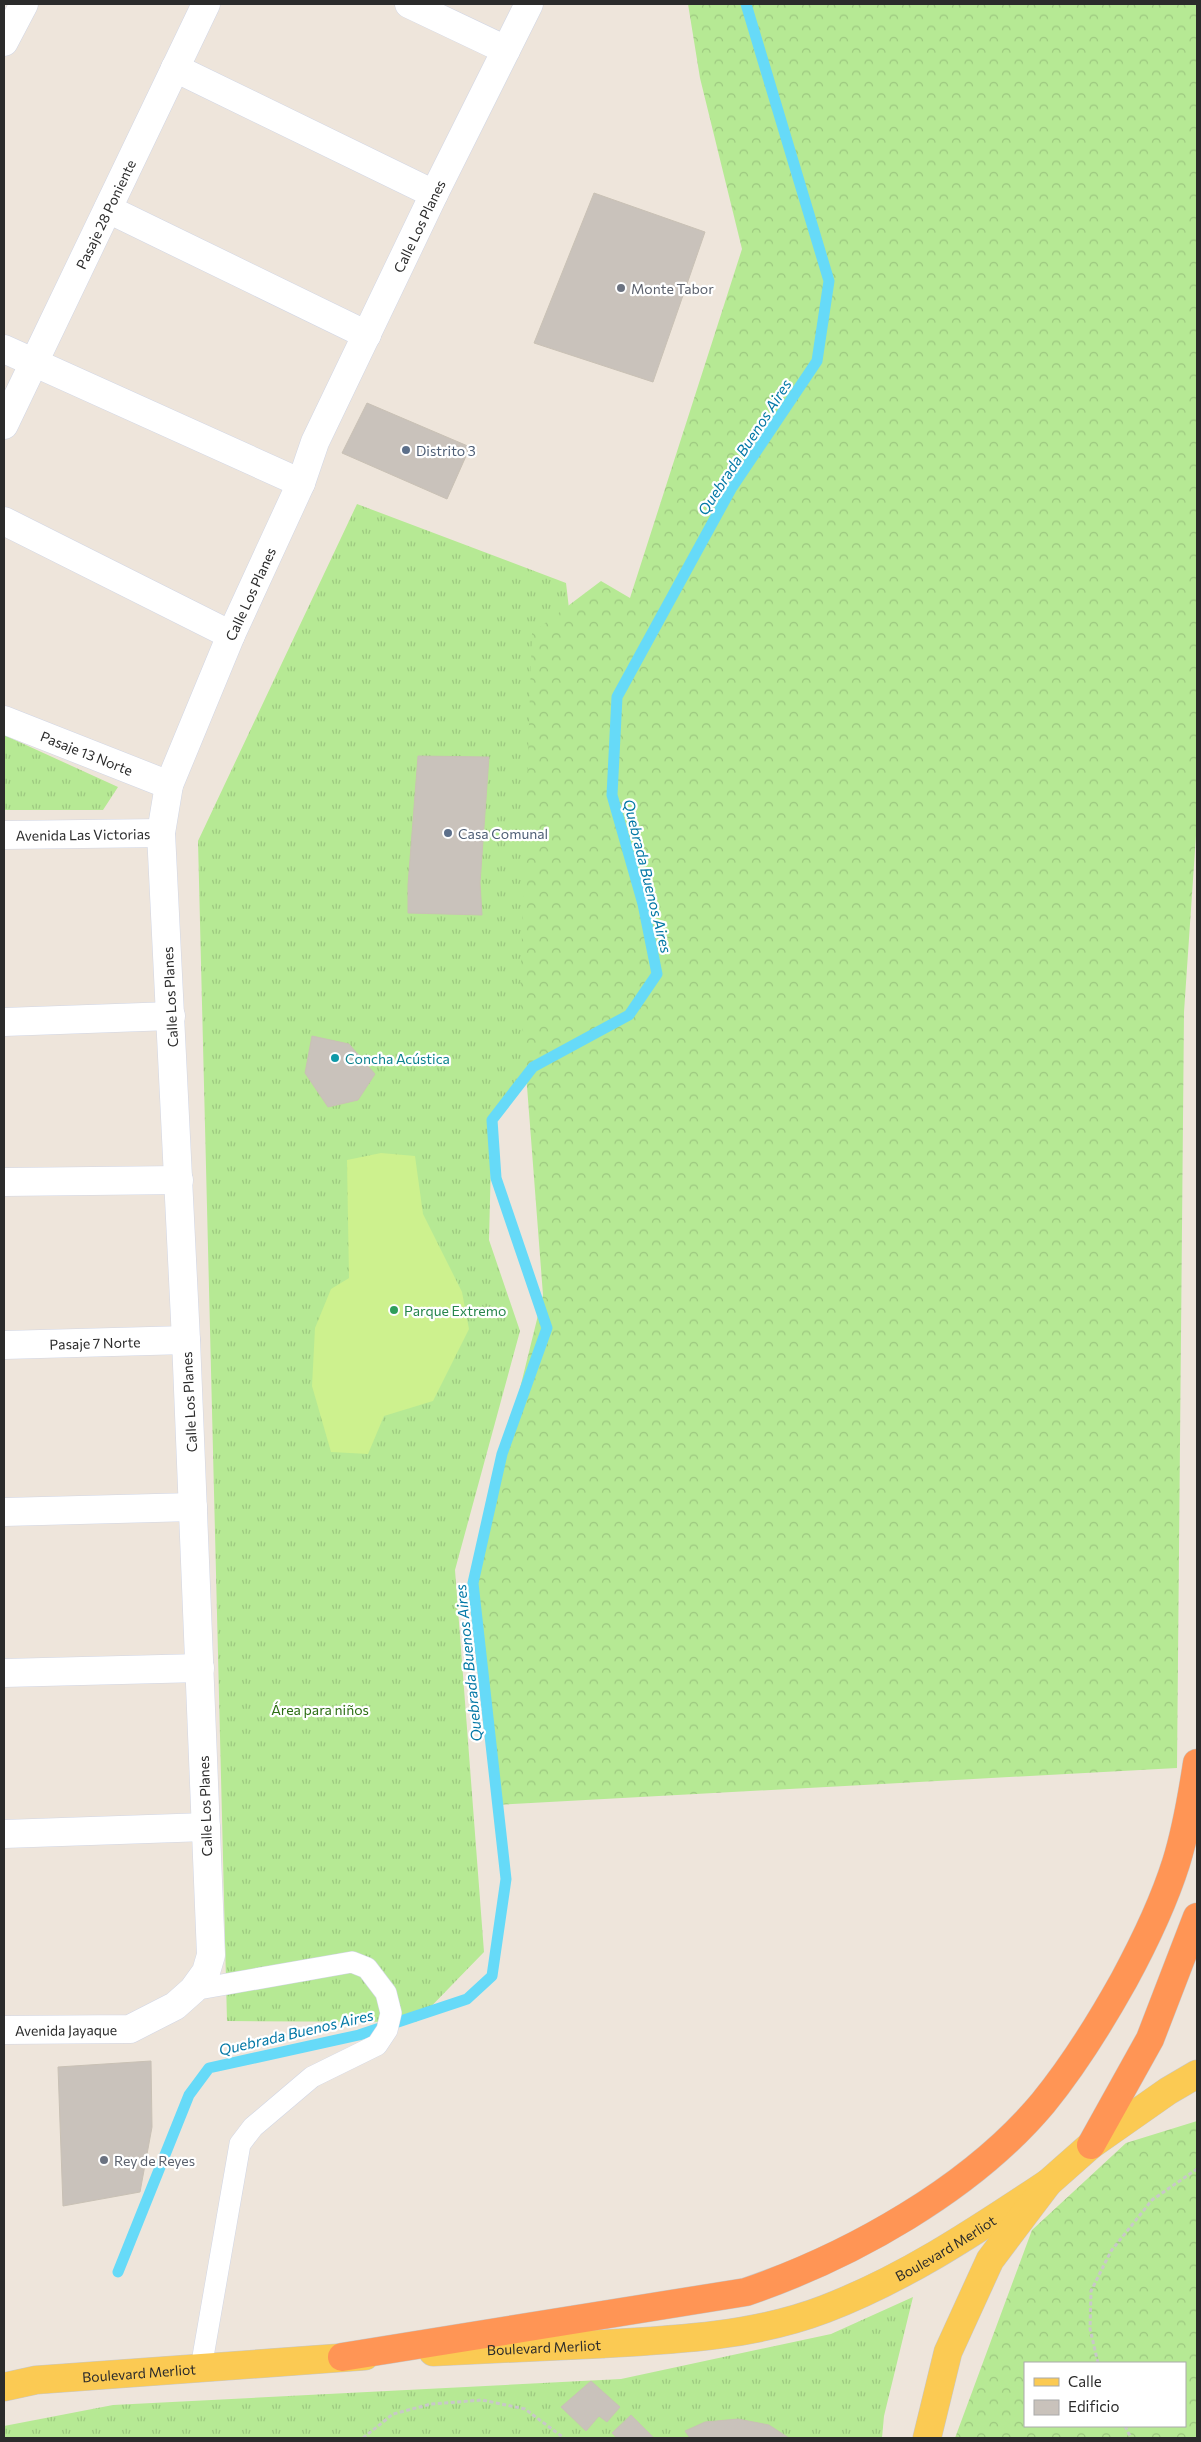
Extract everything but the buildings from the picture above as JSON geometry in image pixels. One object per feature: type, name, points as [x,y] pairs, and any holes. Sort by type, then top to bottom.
[{"type":"highway","points":[[342,2357],[746,2292],[785,2279],[881,2232],[940,2194],[992,2153],[1024,2123],[1042,2103],[1095,2032],[1132,1965],[1166,1891],[1177,1861],[1197,1763]]},
{"type":"highway","points":[[1091,2146],[1150,2040],[1197,1917]]},
{"type":"main road","points":[[927,2438],[948,2352],[973,2293],[990,2260],[1048,2183],[1091,2146],[1168,2091],[1197,2074]]},
{"type":"main road","name":"Boulevard Merliot","points":[[4,2388],[36,2380],[342,2357],[676,2340],[771,2324],[824,2310],[892,2280],[952,2247],[1048,2183]]},
{"type":"street","points":[[4,42],[24,4]]},
{"type":"street","name":"Pasaje 28 Poniente","points":[[4,425],[206,4]]},
{"type":"street","points":[[409,4],[506,50]]},
{"type":"street","name":"Calle Los Planes","points":[[130,2029],[175,2006],[193,1990],[206,1972],[211,1954],[194,1506],[161,833],[169,785],[231,634],[301,483],[315,442],[434,194],[529,4]]},
{"type":"street","points":[[175,68],[434,194]]},
{"type":"street","points":[[108,209],[367,335]]},
{"type":"street","points":[[4,349],[301,483]]},
{"type":"street","points":[[4,521],[231,634]]},
{"type":"street","name":"Pasaje 13 Norte","points":[[4,720],[169,785]]},
{"type":"street","name":"Avenida Las Victorias","points":[[4,835],[161,833]]},
{"type":"street","points":[[4,1022],[171,1016]]},
{"type":"street","points":[[4,1182],[179,1180]]},
{"type":"street","name":"Pasaje 7 Norte","points":[[4,1345],[186,1340]]},
{"type":"street","points":[[4,1512],[194,1506]]},
{"type":"street","points":[[4,1673],[200,1668]]},
{"type":"street","points":[[4,1834],[206,1828]]},
{"type":"street","name":"Avenida Jayaque","points":[[4,2030],[130,2029]]},
{"type":"lane","points":[[193,1990],[352,1962],[366,1968],[386,1993],[390,2013],[387,2030],[377,2045],[312,2077],[253,2127],[240,2144],[202,2368]]},
{"type":"path","points":[[1098,2362],[1090,2329],[1091,2291],[1111,2251],[1152,2200],[1197,2169]]},
{"type":"path","points":[[363,2438],[393,2414],[431,2404],[482,2400],[525,2409],[564,2438]]},
{"type":"green space","points":[[688,4],[1197,4],[1197,821],[1184,1012],[1177,1768],[494,1805],[474,1575],[543,1295],[520,995],[532,633],[601,581],[630,598],[742,249],[700,78]]},
{"type":"green space","name":"Parque Extremo","points":[[357,504],[566,583],[602,892],[599,989],[492,1120],[489,1240],[520,1331],[455,1570],[484,1952],[416,2022],[227,2021],[198,841]]},
{"type":"green space","points":[[4,735],[118,787],[103,810],[4,810]]},
{"type":"green space","name":"Parque Extremo","points":[[381,1153],[415,1156],[423,1214],[462,1292],[469,1329],[433,1401],[384,1416],[368,1454],[331,1452],[312,1386],[315,1328],[331,1289],[349,1278],[347,1160]]},
{"type":"green space","points":[[1197,2121],[1197,2438],[955,2438],[1032,2230],[1126,2143]]},
{"type":"green space","points":[[913,2297],[884,2416],[882,2438],[4,2438],[4,2426],[113,2405],[621,2379],[831,2334]]},
{"type":"waterway","name":"Quebrada Buenos Aires","points":[[118,2272],[189,2095],[209,2068],[359,2035],[467,1999],[492,1976],[506,1879],[473,1583],[502,1454],[547,1328],[496,1178],[492,1120],[533,1067],[629,1015],[657,974],[643,904],[612,795],[617,697],[731,489],[817,361],[829,281],[746,4]]},
{"type":"place","name":"Monte Tabor","points":[[621,288]]},
{"type":"place","name":"Distrito 3","points":[[406,450]]},
{"type":"place","name":"Casa Comunal","points":[[448,833]]},
{"type":"place","name":"Concha Acústica","points":[[335,1058]]},
{"type":"place","name":"Parque Extremo","points":[[394,1310]]},
{"type":"place","name":"Rey de Reyes","points":[[104,2160]]},
{"type":"park label","name":"Área para niños","points":[[320,1709]]}]
